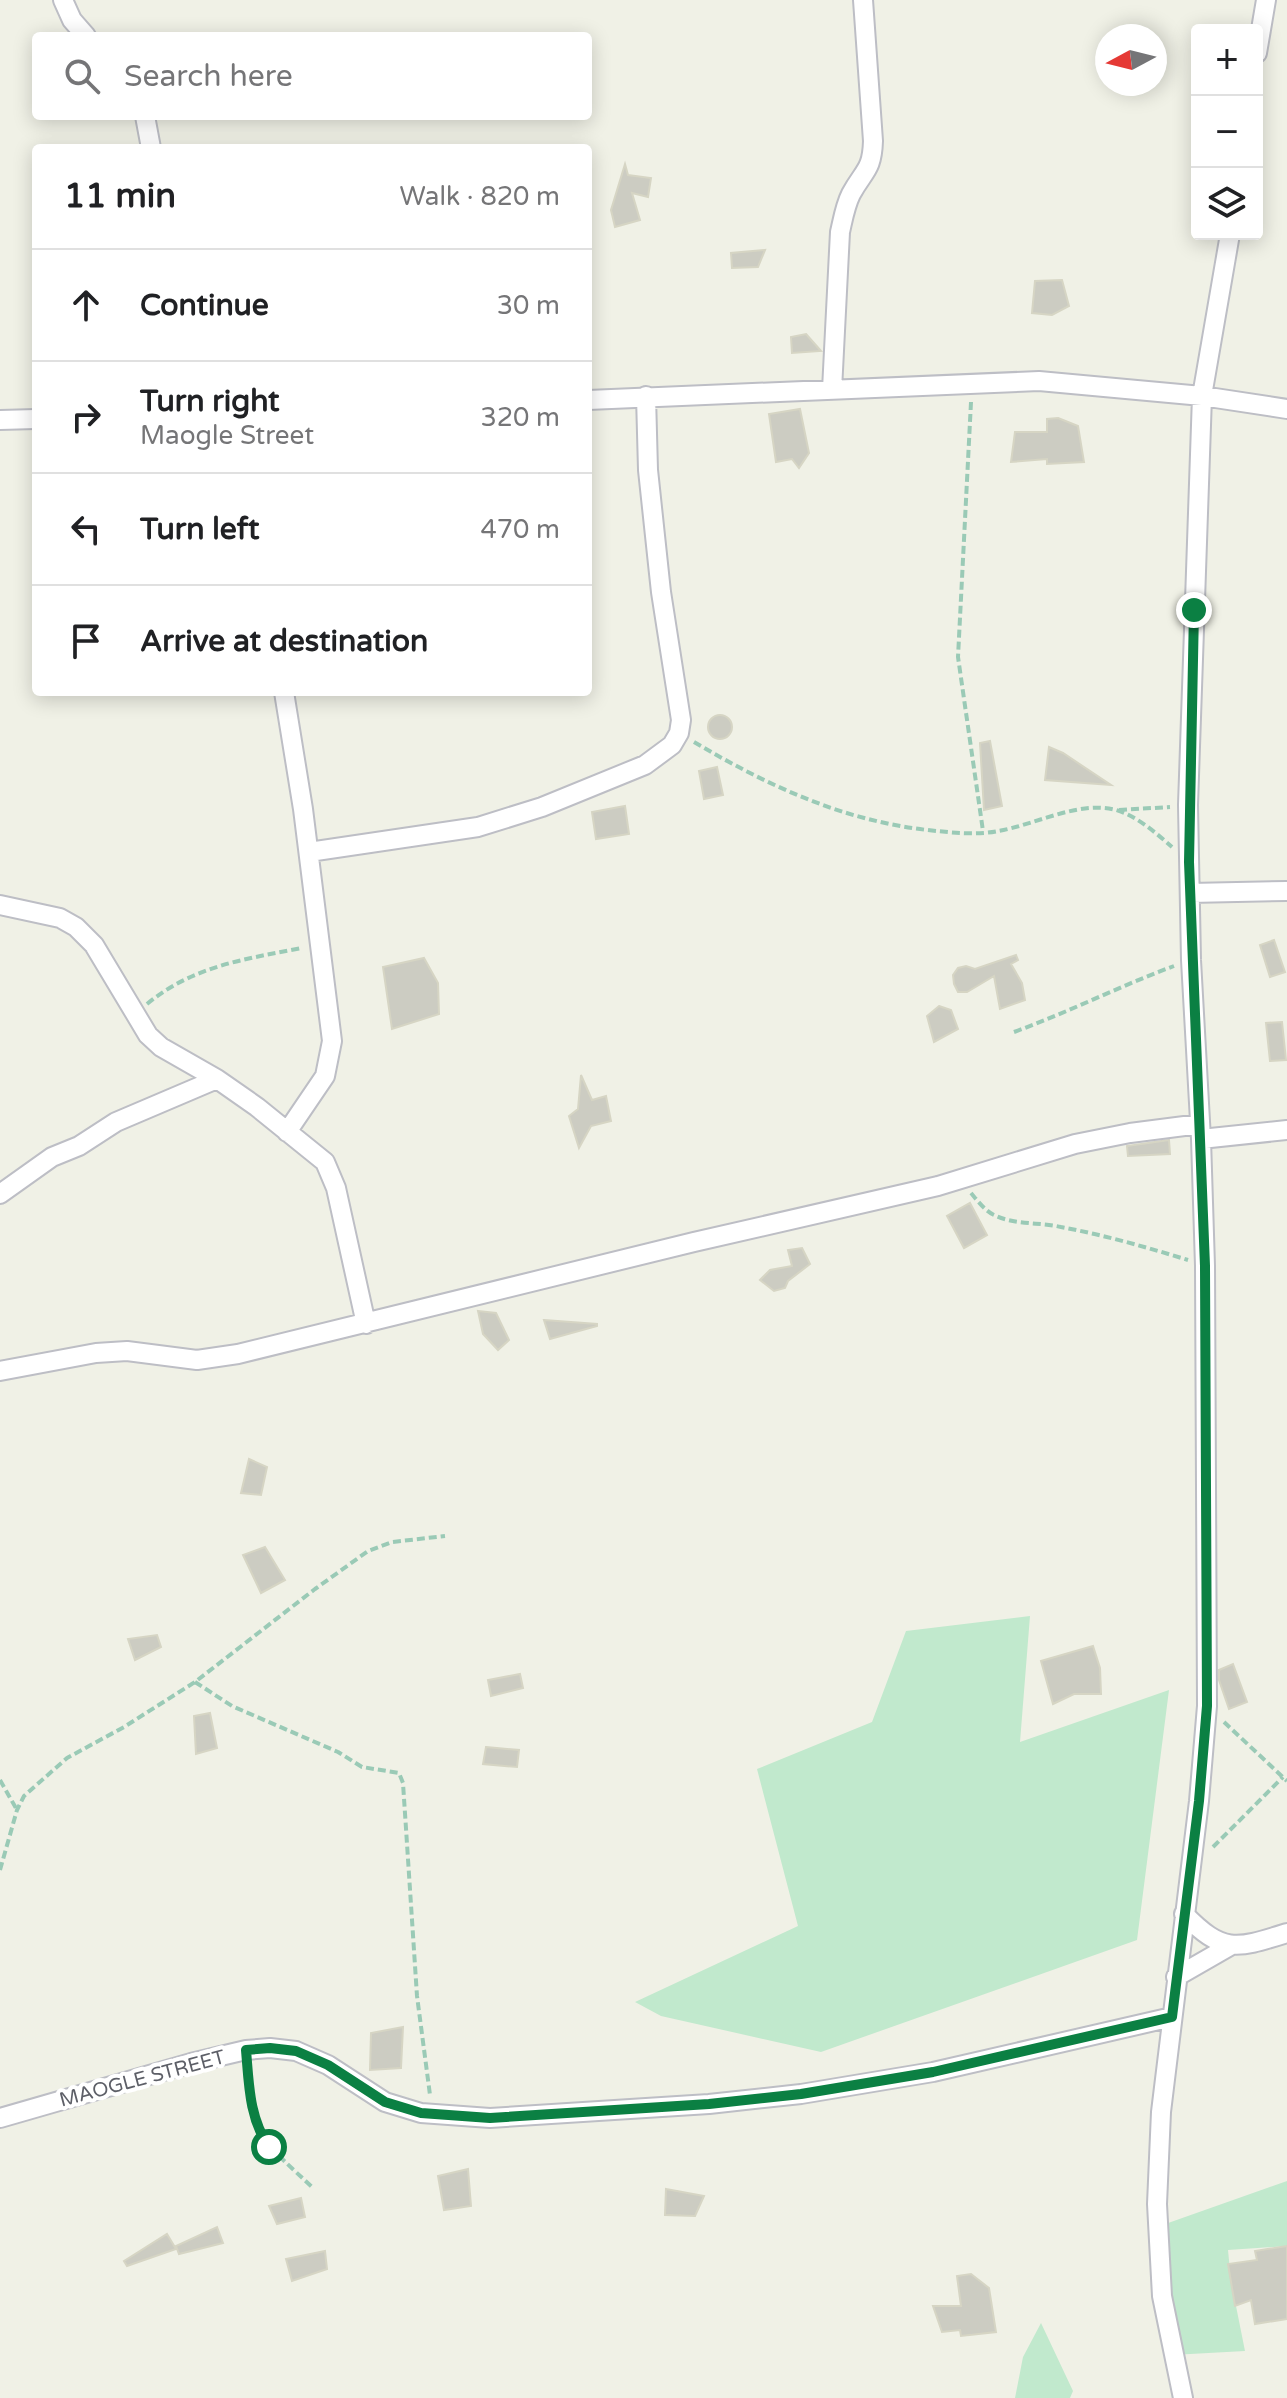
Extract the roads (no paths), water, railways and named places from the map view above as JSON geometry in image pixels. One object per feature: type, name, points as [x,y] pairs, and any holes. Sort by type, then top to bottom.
[{"type":"street","points":[[63,0],[72,20],[82,32]]},
{"type":"street","points":[[832,390],[840,232],[852,192],[872,163],[863,0]]},
{"type":"street","points":[[1262,24],[1266,0]]},
{"type":"street","points":[[146,120],[150,144]]},
{"type":"street","points":[[1183,2398],[1162,2296],[1157,2204],[1161,2112],[1207,1706],[1205,1266],[1191,960],[1188,805],[1202,396],[1229,240]]},
{"type":"street","points":[[592,400],[1039,381],[1202,396],[1287,409]]},
{"type":"street","points":[[309,852],[478,827],[542,807],[645,765],[672,745],[679,733],[681,720],[661,592],[648,470],[646,396]]},
{"type":"street","points":[[0,420],[32,419]]},
{"type":"street","points":[[285,696],[322,944],[332,1041],[325,1076],[287,1132]]},
{"type":"street","points":[[1190,893],[1287,891]]},
{"type":"street","points":[[0,905],[60,918],[76,927],[94,945],[148,1035],[161,1047],[217,1079],[257,1107],[325,1162],[336,1188],[366,1324]]},
{"type":"street","points":[[0,1194],[52,1157],[79,1146],[116,1122],[217,1079]]},
{"type":"street","points":[[0,1371],[96,1353],[127,1351],[197,1360],[238,1354],[960,1179],[1075,1144],[1130,1133],[1287,1130]]},
{"type":"street","points":[[1184,1914],[1213,1940],[1230,1946]]},
{"type":"street","points":[[1176,1977],[1230,1946],[1259,1942],[1287,1933]]},
{"type":"street","name":"MAOGLE STREET","points":[[0,2118],[191,2063],[246,2050],[270,2048],[296,2051],[328,2065],[385,2102],[432,2114],[490,2118],[709,2104],[801,2094],[933,2072],[1172,2017]]}]
